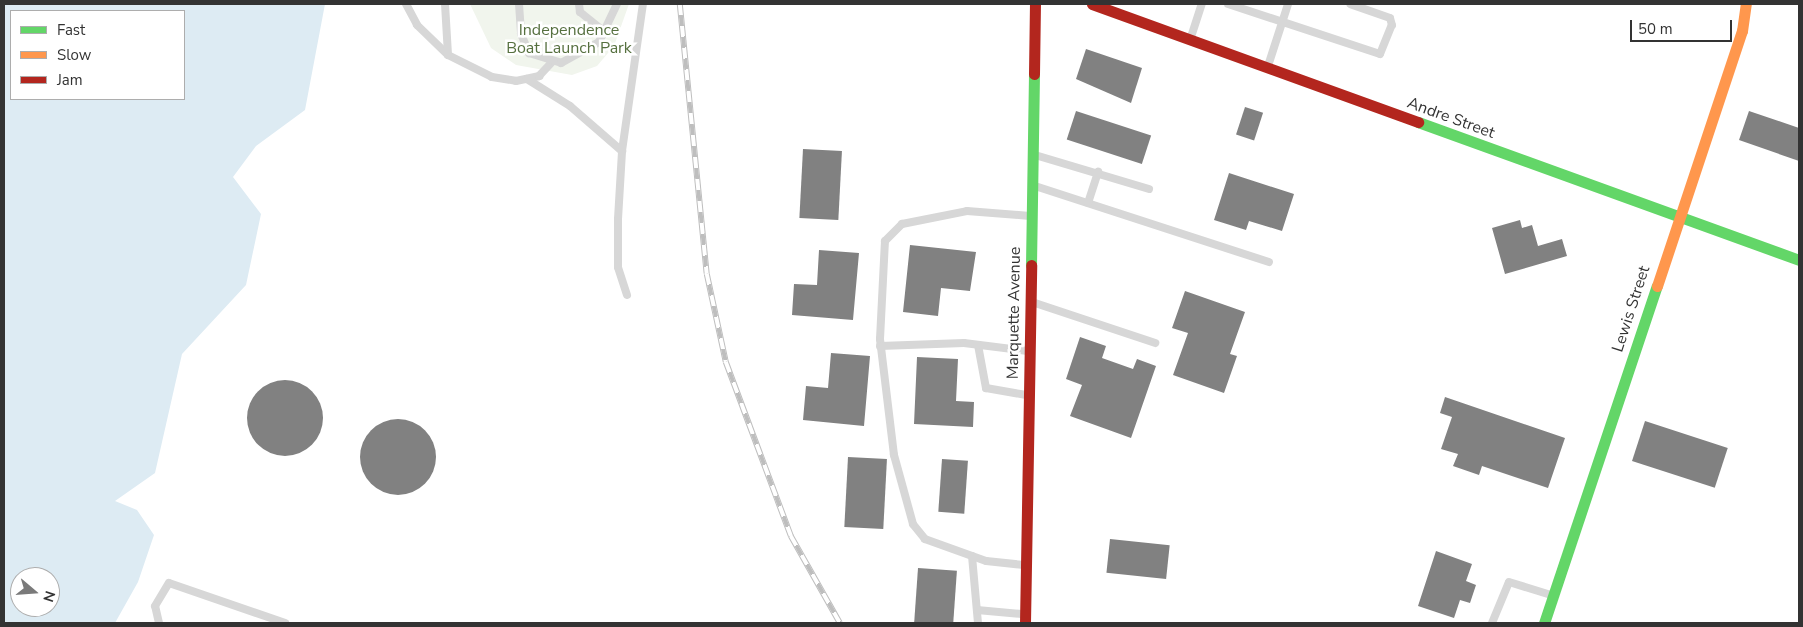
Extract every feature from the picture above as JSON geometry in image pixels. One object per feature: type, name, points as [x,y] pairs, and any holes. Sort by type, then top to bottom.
[{"type":"street","name":"Marquette Avenue","points":[[1025,619],[1035,4]]},
{"type":"street","name":"Andre Street","points":[[1092,4],[1110,7],[1267,68],[1678,219],[1798,257]]},
{"type":"street","name":"Lewis Street","points":[[1544,623],[1742,31],[1746,4]]},
{"type":"lane","points":[[406,4],[417,25],[448,55],[492,77],[528,79],[540,76],[552,62]]},
{"type":"lane","points":[[445,4],[448,55]]},
{"type":"lane","points":[[519,4],[521,34],[528,53],[552,62],[579,57],[604,32],[617,4]]},
{"type":"lane","points":[[579,4],[580,12],[604,32]]},
{"type":"lane","points":[[627,295],[618,267],[622,151],[643,4]]},
{"type":"lane","points":[[1190,39],[1202,4]]},
{"type":"lane","points":[[1228,4],[1380,54],[1392,25],[1390,18],[1350,4]]},
{"type":"lane","points":[[1267,68],[1288,4]]},
{"type":"lane","points":[[528,79],[570,106],[622,151]]},
{"type":"lane","points":[[1033,155],[1098,172],[1150,190]]},
{"type":"lane","points":[[1088,203],[1098,172]]},
{"type":"lane","points":[[1032,185],[1269,262]]},
{"type":"lane","points":[[1026,565],[972,556],[925,540],[913,524],[894,455],[880,346],[884,241],[902,224],[966,211],[1032,216]]},
{"type":"lane","points":[[1030,302],[1155,343]]},
{"type":"lane","points":[[880,346],[978,345],[1029,351]]},
{"type":"lane","points":[[978,345],[986,388],[1029,395]]},
{"type":"lane","points":[[972,556],[978,623]]},
{"type":"lane","points":[[1492,623],[1509,582],[1553,596]]},
{"type":"lane","points":[[159,623],[155,606],[169,583],[285,623]]},
{"type":"lane","points":[[977,610],[1025,619]]},
{"type":"green space","name":"Independence Boat Launch Park","points":[[470,4],[629,4],[614,46],[597,66],[572,75],[516,65],[491,48]]},
{"type":"shaded area","points":[[4,4],[325,4],[305,110],[256,146],[233,177],[261,214],[246,285],[182,354],[155,473],[115,501],[137,510],[154,535],[138,582],[115,623],[4,623]]},
{"type":"building","points":[[1086,49],[1142,68],[1131,103],[1076,79]]},
{"type":"building","points":[[1245,107],[1263,113],[1254,140],[1236,135]]},
{"type":"building","points":[[1076,111],[1151,135],[1142,164],[1067,140]]},
{"type":"building","points":[[1749,111],[1799,128],[1799,161],[1739,140]]},
{"type":"building","points":[[803,149],[842,151],[838,220],[799,218]]},
{"type":"building","points":[[1229,173],[1294,194],[1282,231],[1249,221],[1246,230],[1214,220]]},
{"type":"building","points":[[1520,220],[1522,228],[1532,225],[1538,246],[1562,239],[1567,256],[1505,274],[1492,228]]},
{"type":"building","points":[[910,245],[976,252],[970,291],[941,288],[938,316],[903,312]]},
{"type":"building","points":[[819,250],[859,253],[853,320],[792,315],[794,284],[817,285]]},
{"type":"building","points":[[1185,291],[1245,312],[1230,354],[1237,356],[1224,393],[1173,375],[1188,333],[1172,328]]},
{"type":"building","points":[[1080,337],[1106,346],[1102,358],[1133,369],[1137,359],[1156,366],[1131,438],[1070,416],[1082,385],[1066,379]]},
{"type":"building","points":[[831,353],[870,356],[864,426],[803,420],[806,386],[828,388]]},
{"type":"building","points":[[917,357],[958,359],[956,401],[974,402],[973,427],[914,424]]},
{"type":"building","points":[[285,380],[300,383],[312,391],[320,403],[323,418],[320,433],[312,445],[300,453],[285,456],[270,453],[258,445],[250,433],[247,418],[250,403],[258,391],[270,383]]},
{"type":"building","points":[[1445,397],[1565,438],[1548,488],[1482,466],[1479,475],[1453,466],[1458,454],[1441,449],[1452,417],[1440,413]]},
{"type":"building","points":[[398,419],[412,422],[425,430],[433,443],[436,457],[433,471],[425,484],[412,492],[398,495],[384,492],[371,484],[363,471],[360,457],[363,443],[371,430],[384,422]]},
{"type":"building","points":[[1645,421],[1728,448],[1715,488],[1632,461]]},
{"type":"building","points":[[848,457],[887,459],[883,529],[844,527]]},
{"type":"building","points":[[942,459],[968,461],[964,514],[938,512]]},
{"type":"building","points":[[1110,539],[1170,545],[1166,579],[1106,573]]},
{"type":"building","points":[[1436,551],[1472,564],[1466,581],[1476,585],[1470,603],[1460,600],[1454,618],[1418,606]]},
{"type":"building","points":[[918,568],[957,571],[953,623],[914,623]]},
{"type":"railway","points":[[680,4],[707,274],[726,362],[791,536],[840,623]]},
{"type":"traffic: fast","points":[[1031,265],[1034,74]]},
{"type":"traffic: fast","points":[[1418,122],[1799,260]]},
{"type":"traffic: fast","points":[[1544,623],[1657,286]]},
{"type":"traffic: slow","points":[[1657,286],[1742,31],[1746,4]]},
{"type":"traffic: jam","points":[[1034,74],[1035,4]]},
{"type":"traffic: jam","points":[[1092,4],[1418,122]]},
{"type":"traffic: jam","points":[[1025,623],[1031,265]]}]
